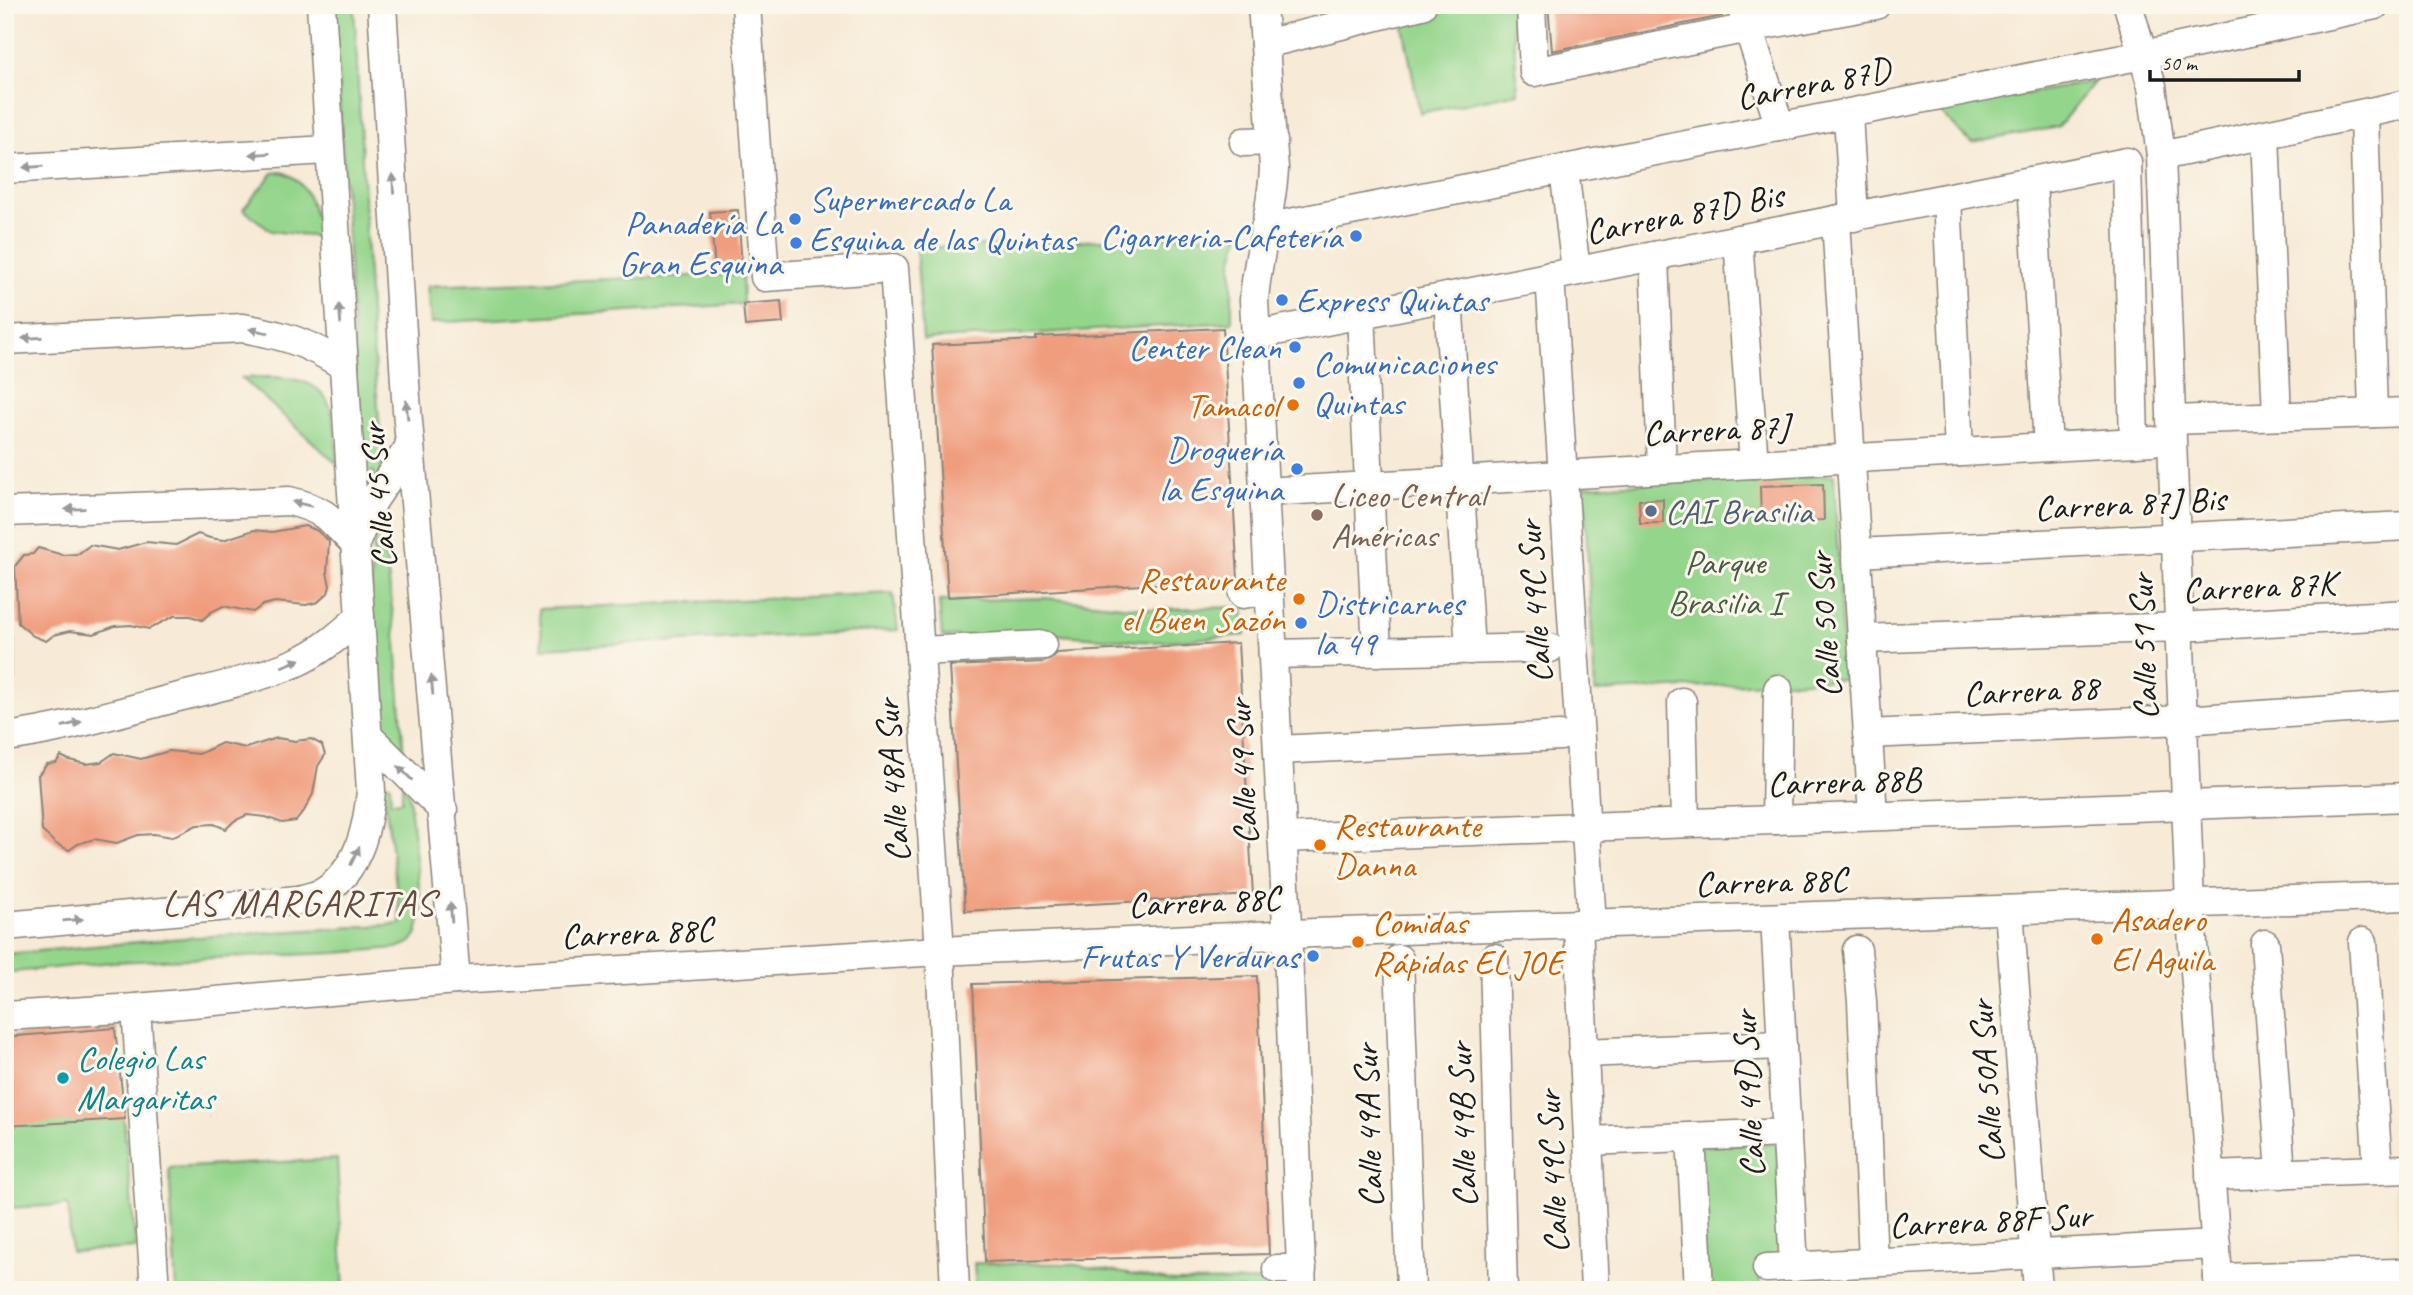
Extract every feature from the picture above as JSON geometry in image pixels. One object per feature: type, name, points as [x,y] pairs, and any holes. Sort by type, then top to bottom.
[{"type":"street","points":[[5,926],[298,900],[322,893],[353,864],[362,841],[371,791],[328,150],[321,5]]},
{"type":"street","name":"Calle 45 Sur","points":[[382,5],[410,446],[456,980]]},
{"type":"street","name":"Calle 48A Sur","points":[[746,5],[765,277],[894,268],[940,951],[955,1290]]},
{"type":"street","name":"Calle 49 Sur","points":[[1262,5],[1273,141],[1273,194],[1256,274],[1254,300],[1264,492],[1256,592],[1273,654],[1287,934],[1294,1276]]},
{"type":"street","points":[[1265,44],[1422,5]]},
{"type":"street","points":[[1531,5],[1534,72],[1745,17],[1870,6]]},
{"type":"street","name":"Calle 51 Sur","points":[[2128,5],[2156,110],[2161,156],[2190,904],[2219,1284]]},
{"type":"street","name":"Carrera 87D","points":[[1265,228],[2143,55],[2375,5]]},
{"type":"street","points":[[1745,17],[1780,127]]},
{"type":"street","points":[[2161,156],[2408,104]]},
{"type":"street","name":"Calle 50 Sur","points":[[1849,114],[1845,218],[1851,458],[1872,816]]},
{"type":"street","points":[[2364,114],[2373,413]]},
{"type":"street","points":[[2265,135],[2277,416]]},
{"type":"street","points":[[1244,142],[1273,141]]},
{"type":"street","points":[[5,169],[328,150]]},
{"type":"street","name":"Carrera 87D Bis","points":[[1256,335],[2126,162],[2134,442]]},
{"type":"street","name":"Calle 49C Sur","points":[[1564,169],[1563,475],[1586,827],[1583,1053],[1595,1290]]},
{"type":"street","points":[[2032,181],[2048,447]]},
{"type":"street","points":[[1947,198],[1959,452]]},
{"type":"street","points":[[1738,239],[1754,464]]},
{"type":"street","points":[[1654,256],[1662,469]]},
{"type":"street","points":[[1448,297],[1470,650]]},
{"type":"street","points":[[1361,314],[1377,652]]},
{"type":"street","points":[[5,340],[243,328],[279,334],[313,346],[344,366]]},
{"type":"street","name":"Carrera 87J","points":[[1264,492],[2134,442],[2171,430],[2277,416],[2408,412]]},
{"type":"street","points":[[355,544],[373,501],[410,446]]},
{"type":"street","points":[[5,512],[289,501],[314,507],[334,522],[355,544]]},
{"type":"street","name":"Carrera 87J Bis","points":[[1856,553],[2408,526]]},
{"type":"street","name":"Carrera 87K","points":[[1862,639],[2179,628],[2408,614]]},
{"type":"street","points":[[5,737],[37,733],[235,683],[293,663],[336,639],[360,617]]},
{"type":"street","points":[[920,651],[1043,645]]},
{"type":"street","points":[[1273,654],[1550,648]]},
{"type":"street","points":[[1776,820],[1778,689]]},
{"type":"street","points":[[1682,702],[1685,823]]},
{"type":"street","name":"Carrera 88","points":[[1867,734],[2183,720],[2408,705]]},
{"type":"street","points":[[368,736],[443,810]]},
{"type":"street","points":[[1278,750],[1560,736]]},
{"type":"street","name":"Carrera 88B","points":[[1282,838],[2408,797]]},
{"type":"street","name":"Carrera 88C","points":[[5,1016],[136,1008],[456,980],[940,951],[1287,934],[2408,896]]},
{"type":"street","name":"Calle 50A Sur","points":[[2009,910],[2038,1290]]},
{"type":"street","name":"Calle 49D Sur","points":[[1775,918],[1787,1133],[1780,1267]]},
{"type":"street","points":[[2363,942],[2378,1170]]},
{"type":"street","points":[[2264,944],[2281,1174]]},
{"type":"street","points":[[1857,950],[1862,1001],[1873,1262]]},
{"type":"street","name":"Calle 49B Sur","points":[[1494,958],[1503,1290]]},
{"type":"street","name":"Calle 49A Sur","points":[[1399,959],[1411,1290]]},
{"type":"street","points":[[136,1008],[155,1290]]},
{"type":"street","points":[[1583,1053],[1782,1045]]},
{"type":"street","points":[[1588,1141],[1787,1133]]},
{"type":"street","points":[[1691,1137],[1699,1290]]},
{"type":"street","points":[[2210,1176],[2408,1169]]},
{"type":"street","name":"Carrera 88F Sur","points":[[1780,1267],[2216,1245]]},
{"type":"street","points":[[2219,1284],[2396,1273]]},
{"type":"shaded area","points":[[2408,1180],[2408,1290],[2402,1290],[2394,1181]]},
{"type":"green space","points":[[334,5],[354,5],[370,312],[383,466],[374,487],[374,471],[361,474]]},
{"type":"green space","points":[[1462,5],[1511,5],[1518,93],[1420,113],[1402,21]]},
{"type":"green space","points":[[2095,81],[2058,127],[1971,143],[1938,110]]},
{"type":"green space","points":[[282,172],[299,182],[305,190],[313,208],[320,237],[271,231],[243,209],[273,173]]},
{"type":"green space","points":[[1240,234],[1232,263],[1232,322],[923,340],[916,248]]},
{"type":"green space","points":[[742,274],[743,304],[431,323],[427,286]]},
{"type":"green space","points":[[242,378],[292,379],[320,391],[332,413],[337,464]]},
{"type":"green space","name":"Parque Brasilia I","points":[[1834,475],[1844,679],[1595,692],[1584,486]]},
{"type":"green space","points":[[380,505],[396,642],[404,756],[380,732],[369,613],[375,530]]},
{"type":"green space","points":[[5,536],[10,539],[15,680],[5,686]]},
{"type":"green space","points":[[893,593],[898,630],[543,648],[539,609]]},
{"type":"green space","points":[[1045,598],[1152,609],[1243,607],[1245,635],[1154,642],[1047,634],[942,637],[939,601]]},
{"type":"green space","points":[[383,783],[390,784],[391,802],[402,801],[402,784],[409,794],[422,913],[417,933],[410,943],[397,948],[336,953],[112,962],[5,973],[5,954],[183,938],[401,924]]},
{"type":"green space","points":[[115,1028],[136,1248],[71,1252],[68,1205],[5,1208],[5,1037]]},
{"type":"green space","points":[[1777,1143],[1782,1257],[1759,1258],[1760,1290],[1705,1290],[1699,1146]]},
{"type":"green space","points":[[337,1159],[344,1290],[176,1290],[169,1168]]},
{"type":"green space","points":[[974,1263],[1070,1264],[1174,1282],[1277,1281],[1277,1290],[976,1290]]},
{"type":"building","points":[[1548,5],[1718,5],[1722,16],[1552,51]]},
{"type":"building","points":[[738,210],[742,267],[715,269],[710,212]]},
{"type":"building","points":[[781,301],[783,323],[745,326],[743,304]]},
{"type":"building","points":[[1223,328],[1238,579],[948,597],[932,345]]},
{"type":"building","points":[[1823,484],[1824,520],[1761,521],[1760,486]]},
{"type":"building","name":"CAI Brasilia","points":[[1663,499],[1663,523],[1640,523],[1639,500]]},
{"type":"building","points":[[305,526],[316,530],[329,541],[327,572],[330,586],[328,593],[318,602],[306,605],[275,602],[263,605],[253,612],[223,606],[202,620],[191,616],[174,616],[149,629],[131,625],[115,626],[94,634],[70,631],[54,635],[46,641],[33,636],[18,623],[15,566],[24,555],[33,554],[38,548],[63,555],[78,554],[90,545],[118,550],[146,542],[176,545],[198,534],[223,540],[254,530],[272,532]]},
{"type":"building","points":[[1238,643],[1253,895],[965,911],[950,666],[1044,662],[1057,653]]},
{"type":"building","points":[[277,738],[295,741],[311,739],[322,745],[325,755],[318,766],[313,794],[296,821],[282,823],[266,817],[247,815],[234,821],[226,829],[214,824],[197,825],[172,837],[138,835],[117,843],[94,839],[69,850],[56,844],[42,831],[38,775],[47,764],[56,763],[61,756],[86,764],[101,762],[114,753],[141,759],[169,751],[199,754],[222,743],[246,748]]},
{"type":"building","points":[[1257,976],[1269,1254],[985,1262],[973,984]]},
{"type":"building","name":"Colegio Las Margaritas","points":[[115,1028],[125,1119],[5,1126],[5,1037]]},
{"type":"place","name":"Supermercado La Esquina de las Quintas","points":[[795,219]]},
{"type":"place","name":"Cigarreria-Cafetería","points":[[1356,236]]},
{"type":"place","name":"Panadería La Gran Esquina","points":[[796,243]]},
{"type":"place","name":"Express Quintas","points":[[1282,300]]},
{"type":"place","name":"Center Clean","points":[[1295,347]]},
{"type":"place","name":"Comunicaciones Quintas","points":[[1299,383]]},
{"type":"place","name":"Tamacol","points":[[1293,405]]},
{"type":"place","name":"Droguería la Esquina","points":[[1297,469]]},
{"type":"place","name":"CAI Brasilia","points":[[1651,511]]},
{"type":"place","name":"Liceo Central Américas","points":[[1317,515]]},
{"type":"place","name":"Restaurante el Buen Sazón","points":[[1299,599]]},
{"type":"place","name":"Districarnes la 49","points":[[1301,623]]},
{"type":"place","name":"Restaurante Danna","points":[[1320,845]]},
{"type":"place","name":"Asadero El Aguila","points":[[2097,939]]},
{"type":"place","name":"Comidas Rápidas EL JOE","points":[[1358,942]]},
{"type":"place","name":"Frutas Y Verduras","points":[[1313,956]]},
{"type":"place","name":"Colegio Las Margaritas","points":[[63,1078]]},
{"type":"district","name":"LAS MARGARITAS","points":[[299,902]]}]
